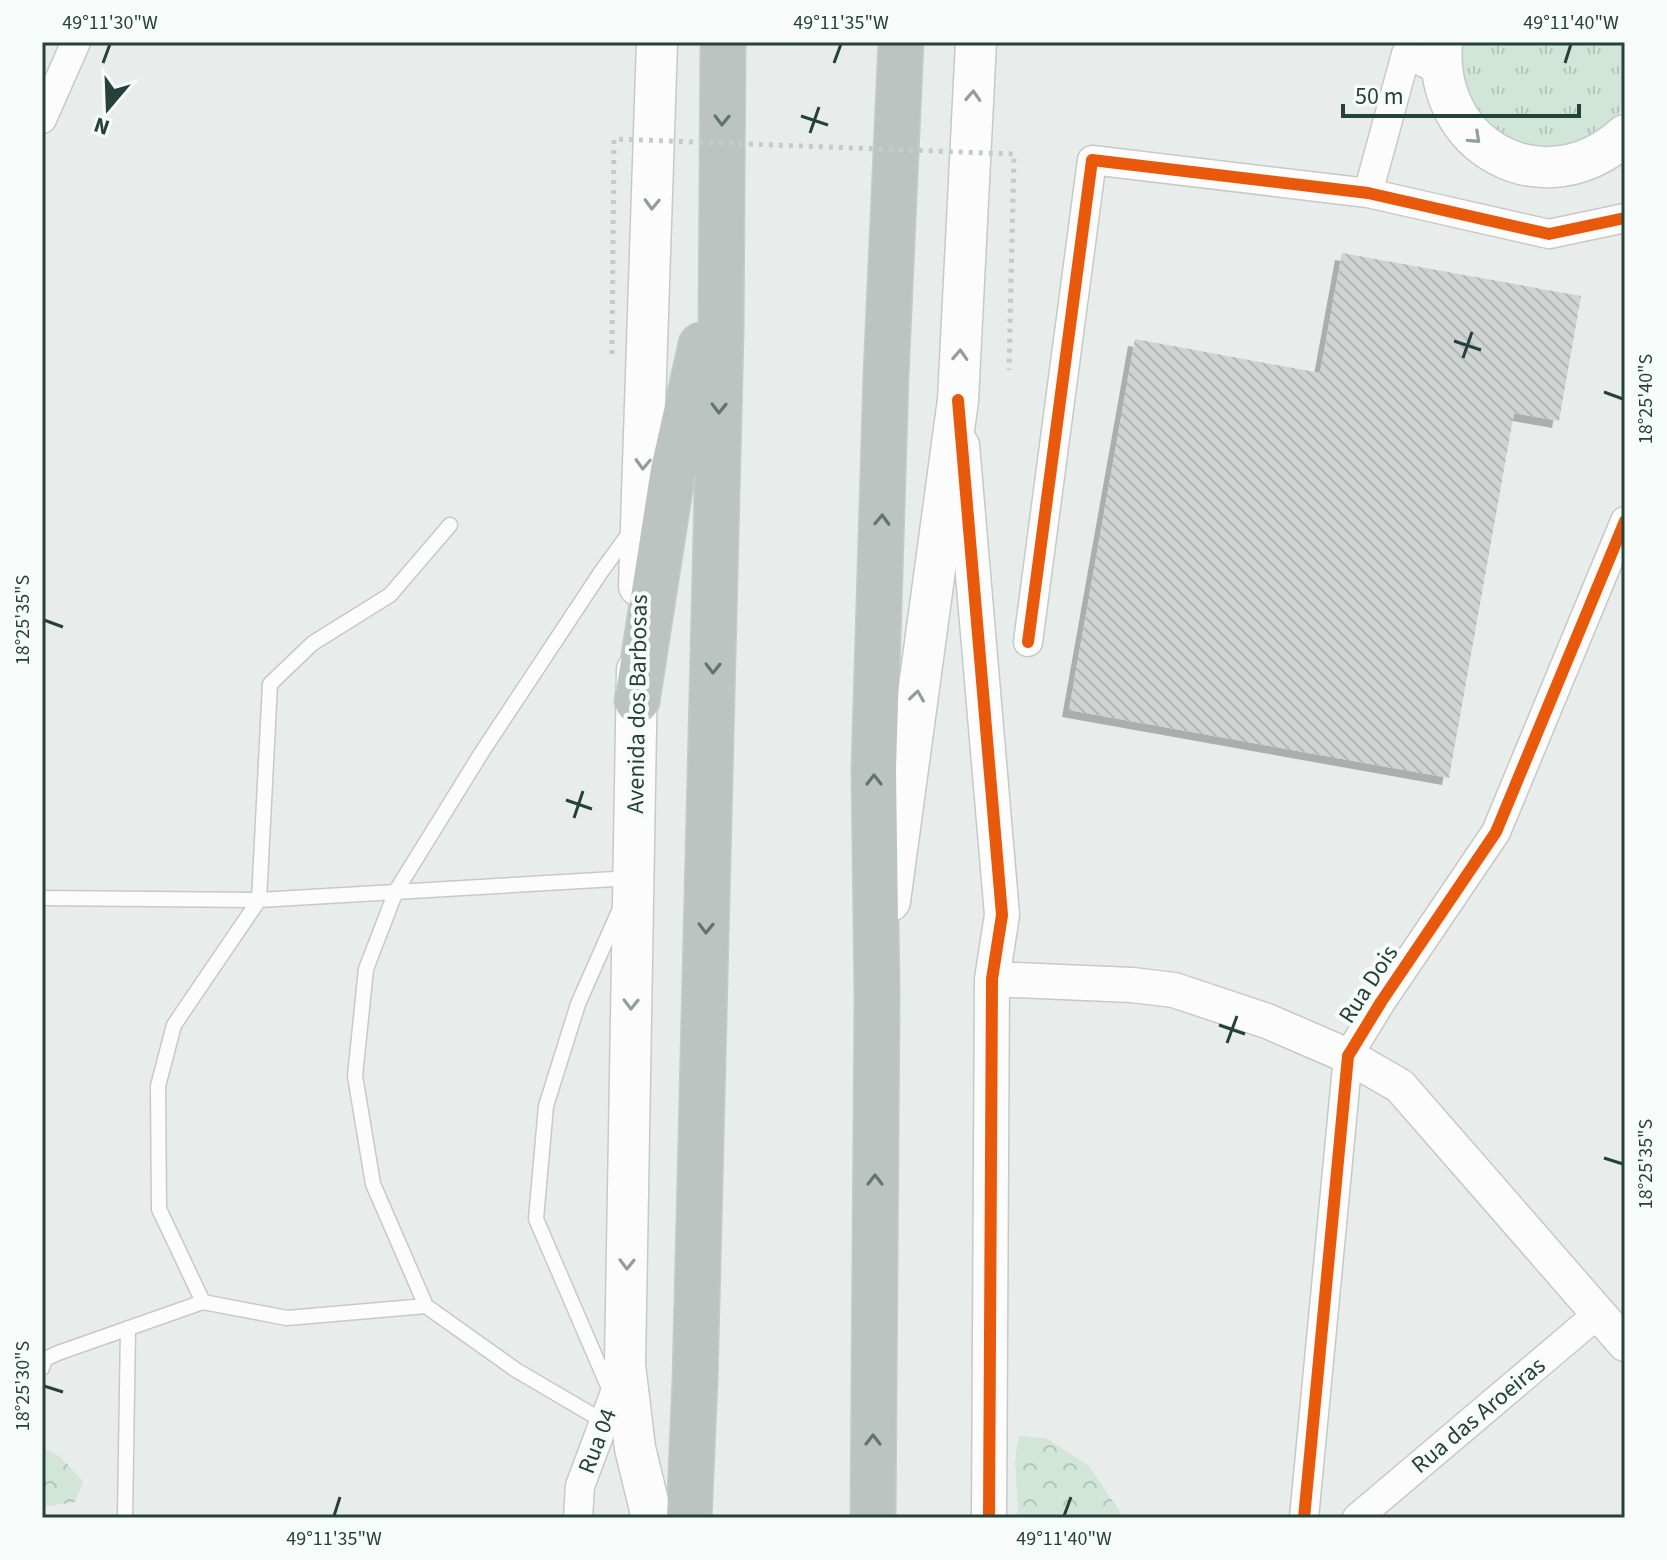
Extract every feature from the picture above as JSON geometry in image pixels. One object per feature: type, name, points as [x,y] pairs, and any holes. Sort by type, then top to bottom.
[{"type":"highway","points":[[689,1518],[699,1238],[720,348],[723,42]]},
{"type":"highway","points":[[873,1518],[877,996],[874,769],[886,375],[901,42]]},
{"type":"highway","points":[[637,701],[673,470],[720,261]]},
{"type":"main road","name":"Avenida dos Barbosas","points":[[652,1518],[635,1448],[614,1394],[634,878],[641,516],[657,42]]},
{"type":"main road","points":[[877,996],[958,400],[976,42]]},
{"type":"main road","points":[[1440,53],[1448,100],[1464,127],[1486,148],[1513,161],[1543,167],[1573,165],[1602,154],[1625,135]]},
{"type":"street","points":[[42,119],[76,42]]},
{"type":"street","points":[[1368,193],[1406,54],[1440,53]]},
{"type":"street","points":[[1028,642],[1092,160],[1368,193],[1549,234],[1625,218]]},
{"type":"street","points":[[958,400],[1002,915],[992,979],[989,1518]]},
{"type":"street","name":"Rua Dois","points":[[1304,1518],[1348,1056],[1496,832],[1625,521]]},
{"type":"street","points":[[992,979],[1132,985],[1174,990],[1267,1021],[1348,1056],[1400,1086],[1625,1344]]},
{"type":"street","name":"Rua das Aroeiras","points":[[1360,1517],[1599,1313]]},
{"type":"street","name":"Rua 04","points":[[578,1518],[580,1486],[614,1394]]},
{"type":"lane","points":[[614,1394],[516,1370],[426,1306],[373,1184],[355,1076],[366,969],[396,891],[491,739],[641,516]]},
{"type":"lane","points":[[203,1302],[159,1209],[158,1086],[174,1025],[259,900],[270,684],[313,643],[390,595],[450,525]]},
{"type":"lane","points":[[42,898],[259,900],[634,878],[578,1004],[546,1106],[536,1219],[635,1448]]},
{"type":"lane","points":[[43,1362],[203,1302],[287,1318],[426,1306]]},
{"type":"lane","points":[[125,1518],[128,1328]]},
{"type":"path","points":[[612,354],[614,139],[1014,154],[1009,370]]},
{"type":"green space","points":[[1461,42],[1625,42],[1625,104],[1595,136],[1560,148],[1524,146],[1493,130],[1464,91]]},
{"type":"green space","points":[[1019,1436],[1046,1438],[1089,1466],[1124,1518],[1016,1518],[1015,1461]]},
{"type":"green space","points":[[42,1448],[60,1457],[83,1482],[75,1502],[42,1507]]},
{"type":"building","points":[[1342,253],[1581,296],[1559,421],[1514,413],[1449,778],[1069,710],[1135,339],[1320,373]]},
{"type":"cycle path","points":[[1028,642],[1092,160],[1368,193],[1549,234],[1625,218]]},
{"type":"cycle path","points":[[958,400],[1002,915],[992,979],[989,1518]]},
{"type":"cycle path","points":[[1304,1518],[1348,1056],[1496,832],[1625,521]]}]
